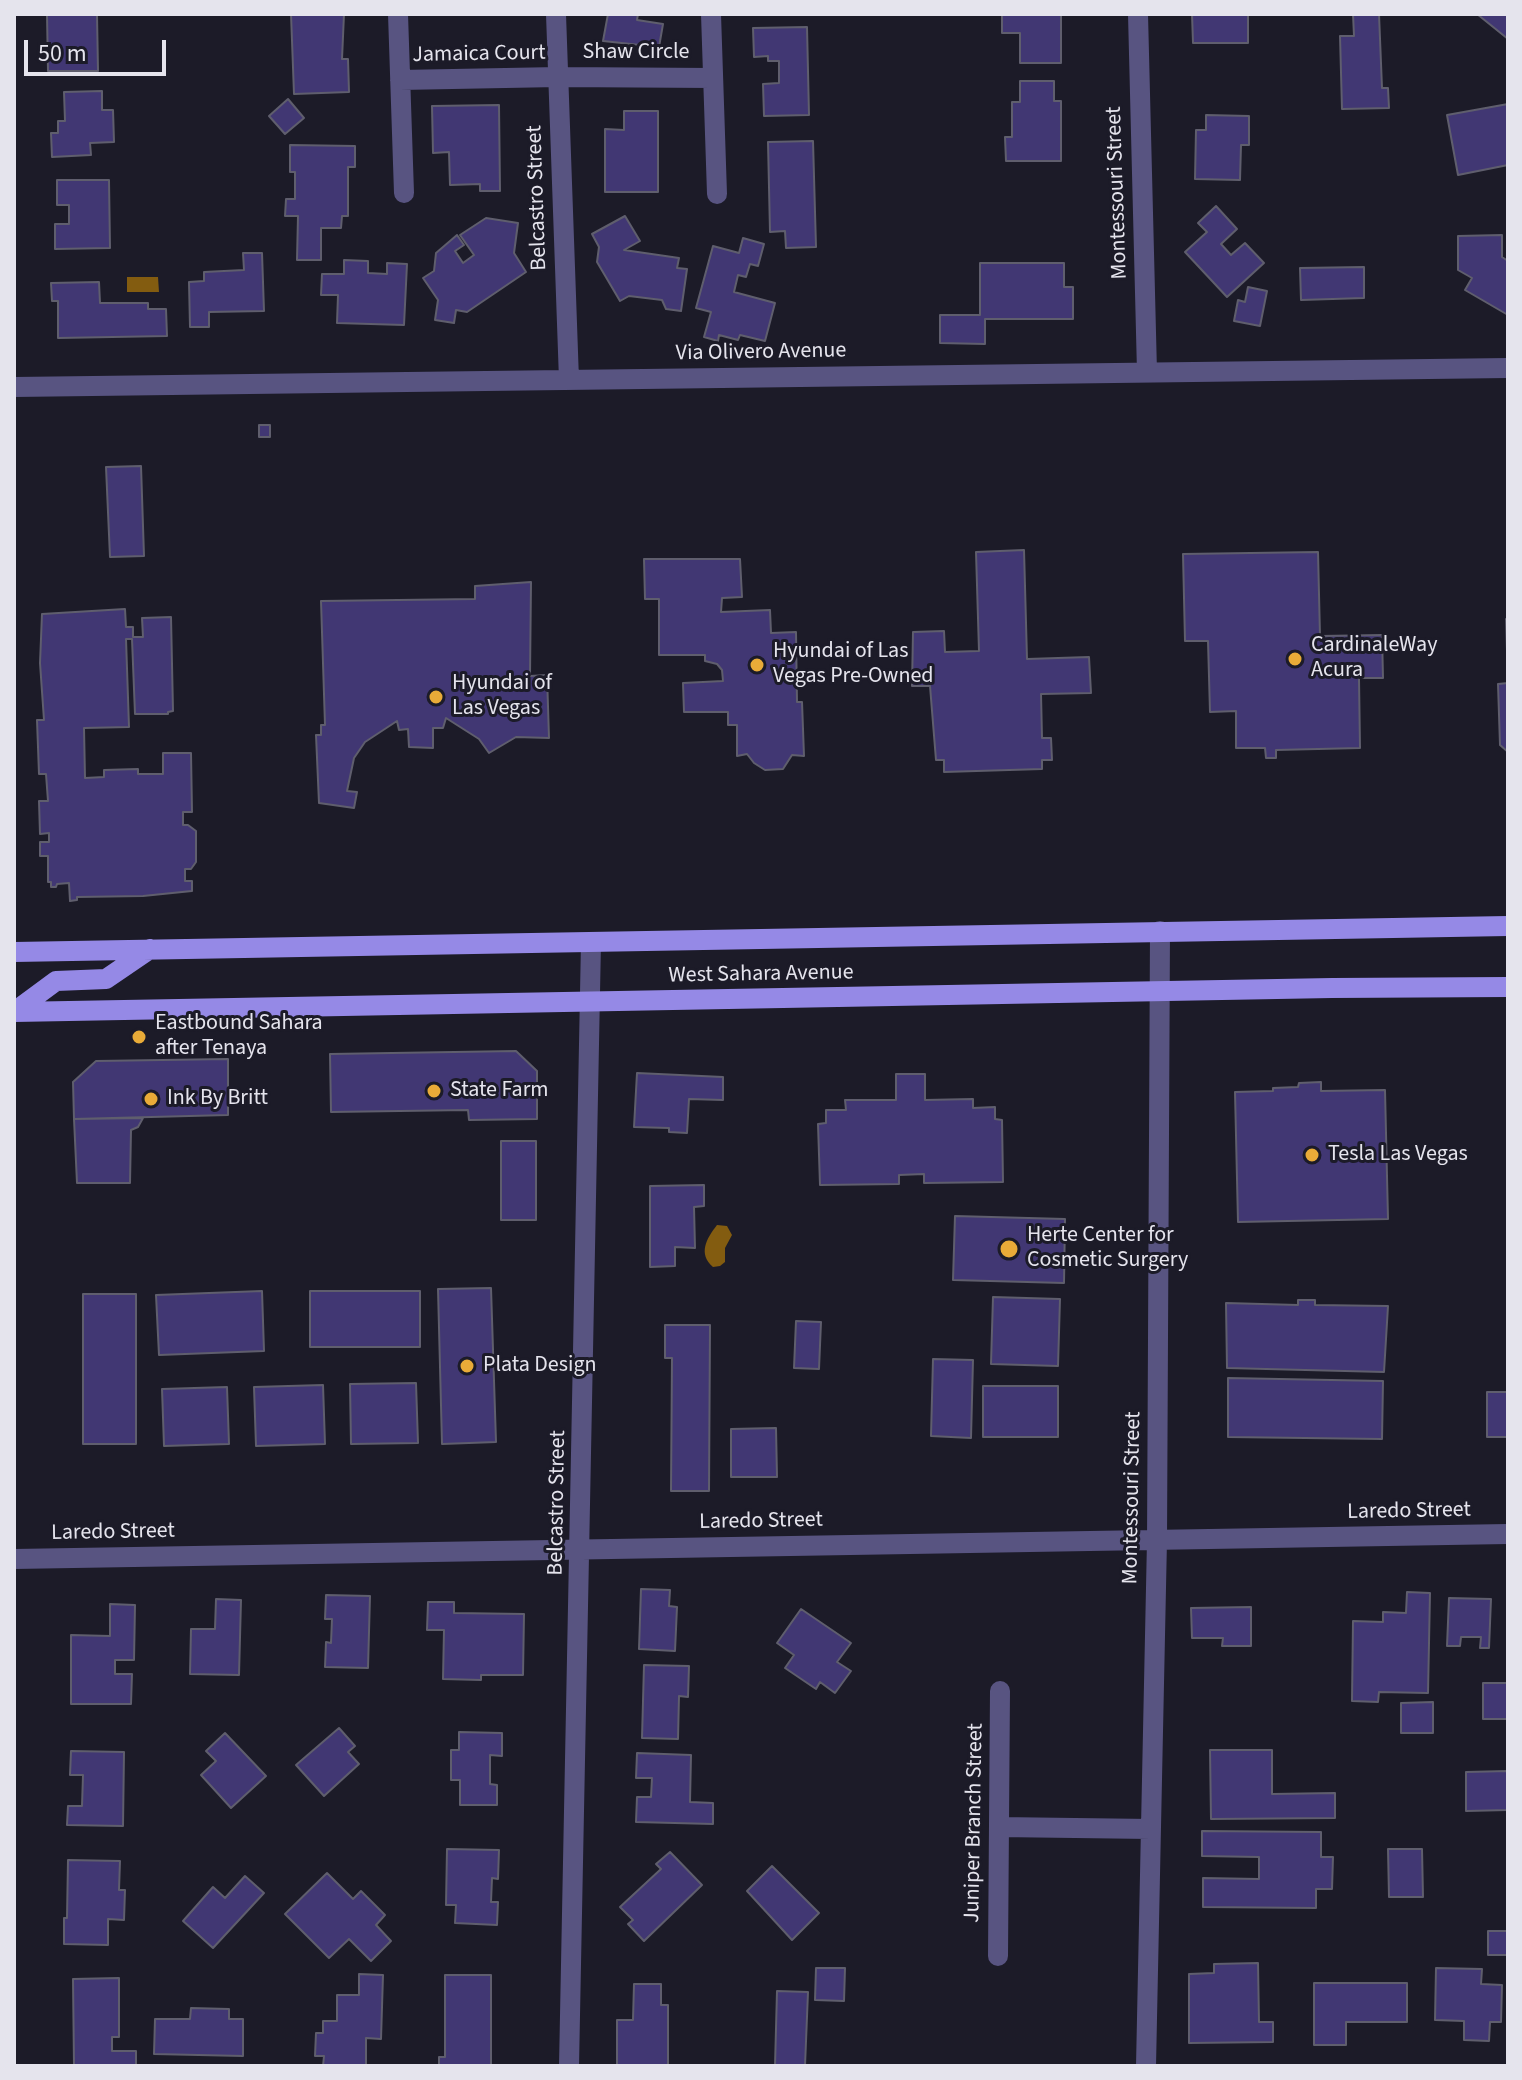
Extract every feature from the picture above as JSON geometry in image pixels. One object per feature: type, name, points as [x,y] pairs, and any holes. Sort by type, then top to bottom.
[{"type":"main road","name":"West Sahara Avenue","points":[[14,952],[1508,926]]},
{"type":"main road","points":[[14,1012],[56,981],[106,979],[150,949]]},
{"type":"main road","name":"West Sahara Avenue","points":[[14,1012],[1508,987]]},
{"type":"street","name":"Jamaica Court","points":[[398,14],[404,193]]},
{"type":"street","name":"Belcastro Street","points":[[556,14],[569,380]]},
{"type":"street","name":"Shaw Circle","points":[[711,14],[717,194]]},
{"type":"street","name":"Montessouri Street","points":[[1138,14],[1147,372]]},
{"type":"street","name":"Jamaica Court","points":[[400,80],[558,77]]},
{"type":"street","name":"Shaw Circle","points":[[558,77],[713,78]]},
{"type":"street","name":"Via Olivero Avenue","points":[[14,387],[1508,368]]},
{"type":"street","name":"Montessouri Street","points":[[1146,2066],[1157,1540],[1160,931]]},
{"type":"street","name":"Belcastro Street","points":[[569,2066],[591,942]]},
{"type":"street","name":"Laredo Street","points":[[14,1559],[1508,1534]]},
{"type":"street","name":"Juniper Branch Street","points":[[998,1956],[1000,1691]]},
{"type":"street","points":[[999,1827],[1151,1829]]},
{"type":"shaded area","points":[[127,277],[158,277],[159,292],[127,292]]},
{"type":"shaded area","points":[[717,1225],[727,1226],[732,1235],[725,1248],[725,1262],[713,1267],[706,1257],[705,1246]]},
{"type":"building","points":[[47,14],[97,14],[98,71],[48,71]]},
{"type":"building","points":[[291,14],[344,14],[342,59],[348,59],[349,92],[294,94]]},
{"type":"building","points":[[608,14],[638,14],[637,20],[663,24],[659,47],[603,41]]},
{"type":"building","points":[[1002,14],[1061,14],[1061,63],[1020,63],[1020,33],[1002,33]]},
{"type":"building","points":[[1192,14],[1248,14],[1248,43],[1193,43]]},
{"type":"building","points":[[1353,14],[1379,14],[1382,88],[1388,88],[1389,108],[1342,109],[1340,36],[1354,36]]},
{"type":"building","points":[[1477,14],[1508,14],[1508,39]]},
{"type":"building","points":[[807,27],[809,115],[764,116],[763,84],[779,83],[779,61],[768,61],[768,56],[754,57],[753,28]]},
{"type":"building","points":[[1020,81],[1054,81],[1054,101],[1061,101],[1061,161],[1006,161],[1005,137],[1012,137],[1012,102],[1020,102]]},
{"type":"building","points":[[102,91],[102,110],[113,110],[114,142],[90,143],[91,155],[52,157],[51,133],[58,133],[58,121],[65,121],[64,92]]},
{"type":"building","points":[[288,99],[304,118],[285,134],[269,116]]},
{"type":"building","points":[[1508,104],[1508,165],[1458,175],[1447,115]]},
{"type":"building","points":[[499,105],[500,191],[480,191],[480,184],[450,185],[449,152],[433,153],[432,106]]},
{"type":"building","points":[[624,111],[658,111],[658,192],[605,192],[605,129],[624,130]]},
{"type":"building","points":[[1206,115],[1249,116],[1249,145],[1241,145],[1240,180],[1195,179],[1196,130],[1206,130]]},
{"type":"building","points":[[813,141],[816,247],[786,248],[785,231],[770,232],[768,142]]},
{"type":"building","points":[[290,145],[355,146],[355,167],[348,167],[348,216],[342,216],[341,228],[321,228],[321,260],[297,260],[298,216],[285,216],[286,199],[295,199],[295,172],[290,172]]},
{"type":"building","points":[[57,180],[109,180],[110,248],[55,249],[55,224],[69,224],[69,205],[57,205]]},
{"type":"building","points":[[1216,206],[1237,229],[1221,244],[1231,255],[1245,243],[1264,263],[1227,297],[1185,252],[1207,232],[1198,223]]},
{"type":"building","points":[[625,216],[640,241],[624,250],[679,258],[677,268],[687,269],[681,311],[666,309],[662,300],[629,296],[620,301],[597,262],[599,247],[592,234]]},
{"type":"building","points":[[486,218],[518,223],[514,253],[526,272],[467,312],[456,310],[454,323],[435,320],[438,300],[423,278],[434,271],[436,253],[457,235],[464,245],[455,251],[463,263],[474,255],[460,235]]},
{"type":"building","points":[[1502,235],[1502,257],[1508,261],[1508,315],[1465,290],[1472,278],[1458,270],[1458,236]]},
{"type":"building","points":[[743,238],[764,244],[758,266],[750,264],[746,277],[738,275],[734,292],[775,303],[765,341],[740,335],[738,340],[719,335],[718,341],[704,337],[711,312],[696,308],[713,246],[739,253]]},
{"type":"building","points":[[243,253],[262,253],[264,311],[209,312],[209,327],[190,327],[189,282],[204,281],[204,272],[244,270]]},
{"type":"building","points":[[344,260],[368,261],[368,273],[387,274],[387,263],[407,264],[404,325],[337,323],[338,295],[321,295],[322,274],[344,274]]},
{"type":"building","points":[[980,263],[1064,263],[1064,287],[1073,287],[1073,319],[985,319],[985,344],[940,343],[940,315],[980,315]]},
{"type":"building","points":[[1364,267],[1364,298],[1301,300],[1300,268]]},
{"type":"building","points":[[99,282],[100,303],[148,303],[148,309],[166,309],[167,336],[58,338],[58,301],[52,301],[51,283]]},
{"type":"building","points":[[1248,287],[1267,291],[1260,326],[1234,321],[1238,300],[1245,302]]},
{"type":"building","points":[[259,425],[270,425],[270,437],[259,437]]},
{"type":"building","points":[[141,466],[144,556],[110,557],[106,467]]},
{"type":"building","points":[[1024,550],[1027,659],[1089,657],[1091,693],[1041,694],[1042,738],[1051,738],[1052,760],[1042,760],[1042,769],[944,772],[944,760],[936,760],[930,686],[912,686],[913,632],[944,631],[945,652],[979,651],[976,552]]},
{"type":"building","name":"CardinaleWay Acura","points":[[1318,552],[1320,636],[1382,635],[1383,678],[1359,678],[1360,748],[1276,750],[1276,758],[1266,758],[1265,748],[1236,748],[1236,711],[1210,712],[1208,641],[1185,641],[1183,554]]},
{"type":"building","name":"Hyundai of Las Vegas Pre-Owned","points":[[644,559],[740,559],[742,597],[722,598],[721,612],[770,610],[771,633],[796,632],[797,702],[802,702],[804,756],[792,755],[783,769],[765,770],[747,754],[737,756],[737,725],[728,725],[728,712],[684,712],[683,683],[723,681],[722,670],[717,664],[705,661],[705,655],[659,655],[659,599],[645,599]]},
{"type":"building","name":"Hyundai of Las Vegas","points":[[531,582],[530,676],[547,675],[549,738],[516,737],[489,753],[479,739],[446,718],[443,728],[433,728],[433,748],[409,747],[408,729],[399,730],[397,721],[365,742],[354,758],[347,791],[357,792],[354,808],[319,803],[316,735],[321,735],[321,725],[325,725],[321,601],[475,599],[475,586]]},
{"type":"building","points":[[125,609],[126,627],[133,627],[133,637],[143,637],[142,618],[171,617],[173,711],[168,714],[135,714],[132,639],[126,639],[129,727],[84,728],[85,778],[104,777],[104,770],[138,769],[138,774],[163,774],[163,753],[191,753],[192,812],[183,812],[183,825],[196,831],[196,862],[191,869],[185,869],[185,881],[192,881],[192,891],[143,896],[77,897],[77,900],[70,901],[69,883],[51,887],[51,882],[48,882],[48,856],[40,856],[40,842],[49,842],[49,833],[40,834],[39,801],[48,801],[46,774],[39,774],[37,720],[44,720],[40,663],[42,614]]},
{"type":"building","points":[[1506,619],[1508,619],[1508,683]]},
{"type":"building","points":[[1508,683],[1508,752],[1500,745],[1498,684]]},
{"type":"building","name":"State Farm","points":[[516,1051],[537,1071],[537,1119],[469,1120],[468,1110],[331,1112],[330,1054]]},
{"type":"building","name":"Ink By Britt","points":[[228,1059],[228,1115],[74,1119],[73,1082],[96,1061]]},
{"type":"building","points":[[637,1073],[723,1077],[723,1100],[689,1099],[687,1133],[669,1132],[669,1128],[634,1127]]},
{"type":"building","points":[[896,1074],[925,1074],[925,1100],[973,1099],[973,1108],[995,1107],[995,1119],[1002,1120],[1003,1182],[924,1183],[924,1174],[899,1175],[899,1184],[820,1185],[818,1124],[826,1123],[826,1110],[846,1110],[845,1100],[896,1100]]},
{"type":"building","name":"Tesla Las Vegas","points":[[1321,1082],[1321,1091],[1385,1090],[1388,1219],[1238,1222],[1235,1092],[1273,1091],[1273,1088],[1298,1087],[1299,1083]]},
{"type":"building","points":[[143,1118],[138,1127],[131,1130],[130,1183],[77,1183],[74,1119]]},
{"type":"building","points":[[501,1141],[536,1141],[536,1220],[501,1220]]},
{"type":"building","points":[[704,1185],[704,1206],[694,1207],[695,1248],[675,1247],[675,1266],[650,1267],[650,1186]]},
{"type":"building","name":"Herte Center for Cosmetic Surgery","points":[[955,1216],[1065,1219],[1064,1283],[953,1280]]},
{"type":"building","name":"Plata Design","points":[[491,1288],[496,1442],[442,1444],[438,1289]]},
{"type":"building","points":[[262,1291],[264,1351],[159,1355],[156,1295]]},
{"type":"building","points":[[310,1291],[420,1291],[420,1347],[310,1347]]},
{"type":"building","points":[[83,1294],[136,1294],[136,1444],[83,1444]]},
{"type":"building","points":[[993,1297],[1060,1299],[1058,1366],[991,1364]]},
{"type":"building","points":[[1298,1300],[1315,1300],[1315,1305],[1388,1306],[1384,1372],[1227,1368],[1226,1303],[1298,1305]]},
{"type":"building","points":[[796,1321],[821,1322],[819,1369],[794,1368]]},
{"type":"building","points":[[665,1325],[710,1325],[709,1491],[671,1491],[672,1358],[665,1358]]},
{"type":"building","points":[[933,1359],[973,1360],[971,1438],[931,1436]]},
{"type":"building","points":[[1228,1378],[1383,1381],[1382,1439],[1228,1437]]},
{"type":"building","points":[[416,1383],[418,1443],[351,1444],[350,1384]]},
{"type":"building","points":[[323,1385],[325,1444],[256,1446],[254,1387]]},
{"type":"building","points":[[983,1386],[1058,1386],[1058,1437],[983,1437]]},
{"type":"building","points":[[227,1387],[229,1444],[164,1446],[162,1389]]},
{"type":"building","points":[[1487,1392],[1508,1392],[1508,1437],[1487,1437]]},
{"type":"building","points":[[776,1428],[777,1477],[731,1477],[731,1429]]},
{"type":"building","points":[[641,1589],[670,1590],[669,1606],[677,1607],[675,1651],[639,1649]]},
{"type":"building","points":[[1407,1592],[1430,1593],[1428,1693],[1379,1692],[1378,1702],[1352,1701],[1353,1621],[1383,1622],[1383,1612],[1406,1613]]},
{"type":"building","points":[[326,1595],[370,1596],[368,1668],[325,1667],[326,1642],[331,1643],[332,1619],[325,1619]]},
{"type":"building","points":[[1449,1598],[1491,1599],[1489,1648],[1480,1648],[1481,1637],[1461,1637],[1460,1646],[1447,1646]]},
{"type":"building","points":[[216,1599],[241,1600],[239,1675],[190,1674],[191,1629],[215,1629]]},
{"type":"building","points":[[428,1602],[454,1602],[454,1613],[524,1614],[523,1675],[481,1675],[481,1680],[443,1679],[444,1630],[427,1630]]},
{"type":"building","points":[[110,1604],[135,1605],[134,1660],[115,1660],[115,1674],[132,1674],[131,1704],[71,1704],[71,1635],[110,1636]]},
{"type":"building","points":[[1251,1607],[1251,1646],[1222,1646],[1223,1638],[1192,1638],[1191,1608]]},
{"type":"building","points":[[801,1609],[851,1643],[837,1662],[851,1671],[835,1693],[820,1682],[816,1689],[785,1668],[794,1655],[777,1643]]},
{"type":"building","points":[[644,1665],[689,1666],[688,1697],[679,1696],[678,1739],[642,1738]]},
{"type":"building","points":[[1483,1683],[1508,1683],[1508,1719],[1483,1719]]},
{"type":"building","points":[[1433,1702],[1433,1733],[1401,1733],[1401,1703]]},
{"type":"building","points":[[339,1728],[355,1746],[348,1752],[359,1764],[324,1796],[296,1765]]},
{"type":"building","points":[[459,1732],[502,1733],[502,1756],[490,1755],[490,1784],[497,1785],[497,1805],[460,1805],[460,1780],[451,1780],[451,1750],[459,1750]]},
{"type":"building","points":[[225,1733],[266,1776],[231,1808],[201,1775],[216,1761],[206,1751]]},
{"type":"building","points":[[1210,1750],[1272,1750],[1272,1794],[1335,1793],[1335,1818],[1211,1819]]},
{"type":"building","points":[[71,1751],[124,1752],[123,1826],[67,1825],[68,1806],[82,1806],[83,1775],[70,1775]]},
{"type":"building","points":[[637,1753],[691,1755],[690,1802],[713,1803],[713,1824],[636,1822],[637,1797],[651,1797],[652,1778],[636,1778]]},
{"type":"building","points":[[1508,1771],[1508,1810],[1466,1811],[1466,1772]]},
{"type":"building","points":[[1202,1831],[1321,1832],[1321,1857],[1333,1857],[1332,1889],[1316,1889],[1316,1908],[1203,1907],[1203,1878],[1259,1879],[1259,1857],[1202,1856]]},
{"type":"building","points":[[447,1849],[499,1850],[498,1879],[492,1878],[491,1902],[498,1902],[497,1925],[455,1923],[456,1905],[446,1905]]},
{"type":"building","points":[[1388,1849],[1422,1849],[1423,1897],[1389,1897]]},
{"type":"building","points":[[670,1852],[702,1885],[644,1941],[628,1924],[633,1920],[620,1907],[661,1869],[656,1864]]},
{"type":"building","points":[[68,1860],[120,1861],[119,1890],[125,1890],[124,1920],[108,1919],[108,1945],[64,1944]]},
{"type":"building","points":[[772,1866],[819,1913],[792,1940],[747,1891]]},
{"type":"building","points":[[327,1873],[353,1899],[361,1891],[385,1915],[376,1925],[391,1941],[371,1961],[349,1939],[329,1958],[285,1914]]},
{"type":"building","points":[[245,1876],[264,1893],[213,1948],[183,1921],[213,1887],[225,1898]]},
{"type":"building","points":[[1488,1931],[1508,1931],[1508,1955],[1488,1955]]},
{"type":"building","points":[[1258,1963],[1259,2022],[1273,2022],[1273,2042],[1189,2043],[1189,1974],[1214,1973],[1214,1964]]},
{"type":"building","points":[[816,1968],[845,1968],[844,2001],[815,2000]]},
{"type":"building","points":[[1436,1968],[1482,1969],[1481,1984],[1502,1985],[1501,2022],[1490,2022],[1489,2041],[1464,2040],[1464,2021],[1435,2020]]},
{"type":"building","points":[[359,1974],[383,1975],[381,2039],[366,2038],[366,2066],[323,2066],[324,2056],[315,2056],[316,2033],[323,2033],[323,2021],[337,2021],[337,1995],[359,1995]]},
{"type":"building","points":[[445,1975],[491,1975],[491,2066],[439,2066],[439,2057],[445,2057]]},
{"type":"building","points":[[119,1978],[119,2037],[112,2037],[112,2051],[136,2051],[136,2066],[74,2066],[73,1979]]},
{"type":"building","points":[[1314,1983],[1407,1983],[1407,2022],[1346,2022],[1346,2045],[1314,2045]]},
{"type":"building","points":[[634,1984],[661,1984],[661,2005],[668,2005],[668,2066],[617,2066],[617,2020],[633,2020]]},
{"type":"building","points":[[777,1991],[808,1992],[805,2066],[775,2066]]},
{"type":"building","points":[[191,2008],[229,2009],[229,2019],[243,2019],[243,2056],[154,2054],[155,2019],[190,2019]]},
{"type":"place","name":"CardinaleWay Acura","points":[[1295,659]]},
{"type":"place","name":"Hyundai of Las Vegas Pre-Owned","points":[[757,665]]},
{"type":"place","name":"Hyundai of Las Vegas","points":[[436,697]]},
{"type":"place","name":"Eastbound Sahara after Tenaya","points":[[139,1037]]},
{"type":"place","name":"State Farm","points":[[434,1091]]},
{"type":"place","name":"Ink By Britt","points":[[151,1099]]},
{"type":"place","name":"Tesla Las Vegas","points":[[1312,1155]]},
{"type":"place","name":"Herte Center for Cosmetic Surgery","points":[[1009,1249]]},
{"type":"place","name":"Plata Design","points":[[467,1366]]}]
